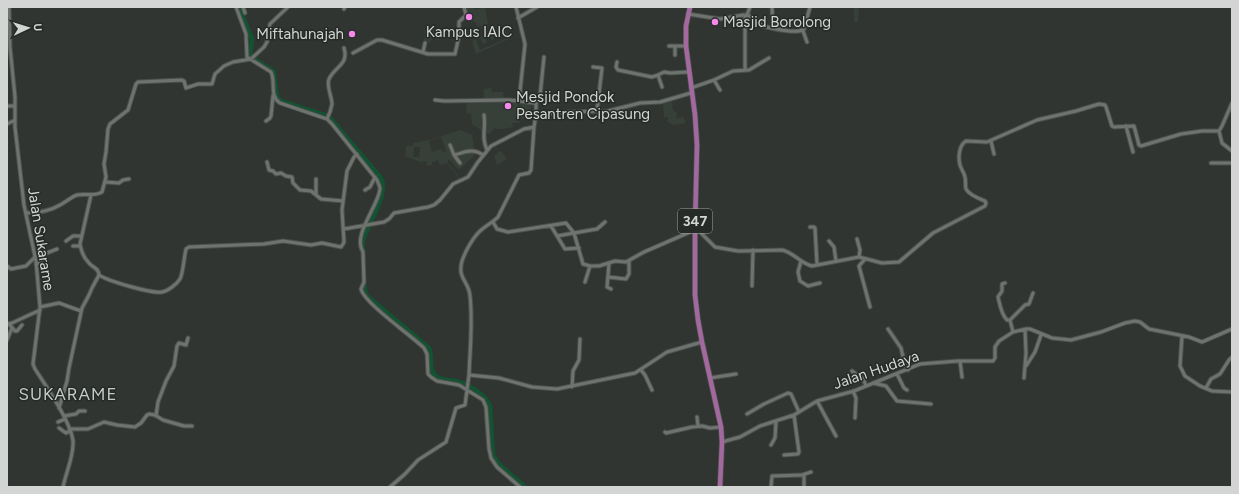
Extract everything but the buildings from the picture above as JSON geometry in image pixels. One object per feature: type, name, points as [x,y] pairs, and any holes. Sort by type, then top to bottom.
[{"type":"main road","name":"347","points":[[690,7],[688,14],[686,46],[688,72],[695,116],[697,145],[695,296],[702,342],[722,433],[720,487]]},
{"type":"street","name":"Jalan Sukarame","points":[[9,7],[9,45],[19,162],[26,213],[35,257],[40,309],[33,364],[59,408],[70,430],[73,441],[73,448],[63,487]]},
{"type":"street","points":[[236,7],[246,34],[247,55],[271,72],[273,96],[271,116],[266,121]]},
{"type":"street","points":[[243,7],[245,13]]},
{"type":"street","points":[[26,213],[34,213],[50,209],[61,205],[77,195],[94,195],[102,192],[106,177],[104,164],[108,129],[110,124],[128,110],[130,99],[138,82],[182,80],[184,81],[186,88],[198,84],[212,84],[215,74],[224,66],[232,62],[252,58],[264,47],[267,42],[270,24],[288,7]]},
{"type":"street","points":[[353,53],[377,40],[382,40],[430,54],[455,54],[459,36],[458,22],[466,15],[464,7]]},
{"type":"street","points":[[516,7],[525,44],[519,101]]},
{"type":"street","points":[[518,18],[537,7]]},
{"type":"street","points":[[745,70],[746,15],[750,7]]},
{"type":"street","points":[[772,7],[773,28]]},
{"type":"street","points":[[807,42],[803,31],[810,7]]},
{"type":"street","points":[[688,14],[720,19],[746,15],[756,19],[762,26],[794,32],[803,31]]},
{"type":"street","points":[[422,52],[425,43]]},
{"type":"street","points":[[669,46],[686,46]]},
{"type":"street","points":[[674,55],[675,46]]},
{"type":"street","points":[[328,118],[332,104],[328,84],[329,79],[336,69],[342,64],[345,58],[344,48]]},
{"type":"street","points":[[390,487],[418,460],[446,442],[456,408],[466,405],[469,375],[470,293],[461,277],[462,261],[477,234],[493,222],[498,216],[519,175],[529,173],[536,116],[536,104],[540,96],[544,57]]},
{"type":"street","points":[[536,116],[566,112],[614,110],[640,103],[660,102],[691,91],[733,71],[750,69],[769,58]]},
{"type":"street","points":[[617,62],[616,67],[618,70],[647,76],[658,75],[664,72],[688,72]]},
{"type":"street","points":[[544,64],[549,66]]},
{"type":"street","points":[[593,67],[602,68],[597,111]]},
{"type":"street","points":[[658,75],[662,87]]},
{"type":"street","points":[[714,80],[720,90]]},
{"type":"street","points":[[273,96],[280,103],[328,118],[375,177],[379,184],[380,190],[360,241],[363,252],[364,282],[361,289],[364,296],[391,321],[424,348],[427,354],[428,374],[431,378],[437,381],[454,384],[467,390],[480,397],[485,403],[489,449],[493,461],[497,467],[520,487]]},
{"type":"street","points":[[435,100],[509,100],[536,104]]},
{"type":"street","points":[[1232,103],[1219,132],[1224,145],[1232,151]]},
{"type":"street","points":[[493,222],[497,229],[508,232],[566,223],[574,233],[582,261],[585,265],[590,266],[603,266],[615,261],[629,261],[644,252],[695,230],[700,230],[715,247],[738,251],[782,250],[787,251],[801,261],[812,266],[859,257],[882,263],[899,262],[933,232],[985,206],[985,201],[969,193],[966,189],[965,176],[960,164],[960,151],[964,142],[966,141],[991,141],[1037,120],[1099,104],[1105,105],[1112,126],[1134,126],[1139,145],[1141,146],[1181,134],[1202,131],[1219,132]]},
{"type":"street","points":[[7,106],[15,106]]},
{"type":"street","points":[[484,115],[485,128],[483,134],[487,150]]},
{"type":"street","points":[[7,124],[15,120]]},
{"type":"street","points":[[1126,126],[1133,152]]},
{"type":"street","points":[[344,229],[387,221],[396,212],[434,205],[453,184],[468,177],[483,155],[493,144],[524,129],[534,127]]},
{"type":"street","points":[[991,141],[994,154]]},
{"type":"street","points":[[450,145],[454,156],[460,163]]},
{"type":"street","points":[[454,156],[473,150],[476,150],[483,155]]},
{"type":"street","points":[[99,275],[129,287],[162,292],[180,280],[184,256],[186,249],[189,247],[264,244],[283,241],[311,245],[322,243],[341,247],[344,244],[342,218],[347,171],[357,154]]},
{"type":"street","points":[[267,162],[270,170],[276,174],[281,173],[292,177],[294,183],[300,190],[309,191],[316,194],[319,198],[343,201]]},
{"type":"street","points":[[1211,163],[1232,163]]},
{"type":"street","points":[[365,190],[370,187],[375,177]]},
{"type":"street","points":[[105,182],[119,183],[123,180],[129,179]]},
{"type":"street","points":[[316,180],[316,194]]},
{"type":"street","points":[[59,408],[67,381],[81,311],[99,275],[98,270],[87,262],[80,246],[91,195]]},
{"type":"street","points":[[557,236],[597,229],[605,222]]},
{"type":"street","points":[[551,226],[565,249],[579,248]]},
{"type":"street","points":[[810,227],[815,228],[817,264]]},
{"type":"street","points":[[66,241],[72,236],[81,236]]},
{"type":"street","points":[[857,239],[860,250],[859,257]]},
{"type":"street","points":[[829,241],[834,247],[836,261]]},
{"type":"street","points":[[73,246],[80,246]]},
{"type":"street","points":[[36,264],[41,263],[42,255],[57,249]]},
{"type":"street","points":[[752,286],[754,250]]},
{"type":"street","points":[[7,266],[12,269],[25,266],[35,257]]},
{"type":"street","points":[[865,259],[859,266],[870,307]]},
{"type":"street","points":[[608,278],[626,279],[629,274],[629,261]]},
{"type":"street","points":[[801,261],[798,272],[800,281],[808,286],[820,283]]},
{"type":"street","points":[[609,264],[607,286],[611,289]]},
{"type":"street","points":[[585,282],[590,266]]},
{"type":"street","points":[[1005,283],[1002,284],[1002,291],[998,296],[1001,310],[1005,318],[1010,320]]},
{"type":"street","points":[[1010,320],[1025,305],[1029,304],[1033,293]]},
{"type":"street","points":[[22,325],[16,331],[8,324],[40,309],[59,303],[81,311]]},
{"type":"street","points":[[1010,320],[1013,332]]},
{"type":"street","name":"Jalan Hudaya","points":[[722,441],[740,437],[760,426],[794,415],[817,401],[853,391],[925,363],[993,361],[995,358],[995,347],[997,343],[1013,332],[1030,330],[1052,338],[1071,340],[1101,332],[1125,322],[1135,321],[1140,322],[1149,329],[1189,337],[1202,342],[1232,329]]},
{"type":"street","points":[[7,340],[12,328]]},
{"type":"street","points":[[888,329],[901,348],[905,366],[908,370]]},
{"type":"street","points":[[1024,378],[1026,348],[1025,330]]},
{"type":"street","points":[[1025,368],[1035,352],[1041,335]]},
{"type":"street","points":[[1182,336],[1180,360],[1181,369],[1188,379],[1212,391],[1232,392]]},
{"type":"street","points":[[156,416],[158,402],[166,381],[174,366],[177,346],[179,343],[186,345],[188,338]]},
{"type":"street","points":[[572,387],[573,371],[580,360],[580,339]]},
{"type":"street","points":[[469,375],[499,378],[544,389],[572,387],[629,375],[641,370],[667,352],[702,342]]},
{"type":"street","points":[[1206,388],[1210,379],[1220,374],[1228,360],[1232,357]]},
{"type":"street","points":[[960,362],[962,377]]},
{"type":"street","points":[[641,370],[652,390]]},
{"type":"street","points":[[852,371],[856,375],[863,378],[866,386]]},
{"type":"street","points":[[710,378],[731,376],[736,374]]},
{"type":"street","points":[[897,374],[904,388],[907,390]]},
{"type":"street","points":[[873,382],[886,386],[898,401],[931,404]]},
{"type":"street","points":[[853,391],[856,398],[855,418]]},
{"type":"street","points":[[747,414],[788,393],[791,394],[799,412]]},
{"type":"street","points":[[817,401],[836,436]]},
{"type":"street","points":[[58,422],[64,418],[77,414],[79,411],[85,411]]},
{"type":"street","points":[[60,428],[66,432],[70,430],[88,429],[103,422],[134,427],[141,423],[148,414],[184,426],[192,426]]},
{"type":"street","points":[[784,455],[798,454],[799,452],[794,415]]},
{"type":"street","points":[[698,417],[698,426]]},
{"type":"street","points":[[771,445],[775,438],[776,422]]},
{"type":"street","points":[[665,432],[698,426],[710,428],[721,427]]},
{"type":"street","points":[[772,487],[772,476],[804,475],[811,472]]},
{"type":"street","points":[[804,475],[804,487]]},
{"type":"shaded area","points":[[474,7],[475,10],[485,7],[488,24],[477,27],[475,21],[467,22],[465,9]]},
{"type":"shaded area","points":[[854,8],[859,8],[858,22],[854,22]]},
{"type":"shaded area","points":[[476,27],[481,37],[504,27],[509,39],[476,54],[472,41],[476,39],[480,50],[508,38],[502,28],[498,30],[500,36],[498,37],[495,31],[492,33],[494,39],[492,40],[489,34],[485,36],[487,42],[483,44],[476,28],[472,29],[475,37],[474,35],[461,36],[460,31],[472,30],[471,29]]},
{"type":"shaded area","points":[[432,28],[442,30],[439,41],[433,38],[430,43],[424,40],[424,31]]},
{"type":"shaded area","points":[[491,88],[492,92],[503,92],[504,100],[518,101],[519,110],[520,102],[531,103],[531,118],[521,119],[519,115],[520,123],[512,123],[513,127],[503,129],[496,129],[495,127],[490,134],[485,133],[472,124],[471,114],[466,113],[467,102],[484,101],[484,89]]},
{"type":"shaded area","points":[[672,101],[673,110],[677,113],[676,118],[684,117],[685,123],[674,125],[667,122],[668,117],[664,117],[663,103]]},
{"type":"shaded area","points":[[461,130],[472,135],[474,148],[481,157],[458,177],[447,163],[440,165],[438,160],[432,162],[432,165],[427,166],[426,161],[420,162],[405,156],[406,146],[413,146],[413,143],[429,140]],"holes":[[[441,137],[446,151],[443,152],[441,149],[432,152],[429,141]],[[414,147],[420,147],[419,157],[413,157]],[[477,153],[480,157],[459,176],[447,162],[449,159],[459,170]]]},
{"type":"shaded area","points":[[500,151],[506,157],[506,160],[497,165],[494,155],[498,154],[497,152]]},
{"type":"waterway","points":[[239,7],[252,39],[250,56],[273,71],[277,97],[281,101],[330,118],[381,178],[383,185],[380,201],[363,240],[363,252]]},
{"type":"waterway","points":[[364,280],[367,296],[429,348],[431,355],[431,366],[437,377],[468,385],[485,398],[490,406],[493,455],[498,463],[525,487]]},
{"type":"place","name":"Kampus IAIC","points":[[469,17]]},
{"type":"place","name":"Masjid Borolong","points":[[715,22]]},
{"type":"place","name":"Miftahunajah","points":[[352,34]]},
{"type":"place","name":"Mesjid Pondok Pesantren Cipasung","points":[[508,106]]},
{"type":"district","name":"SUKARAME","points":[[68,394]]}]
